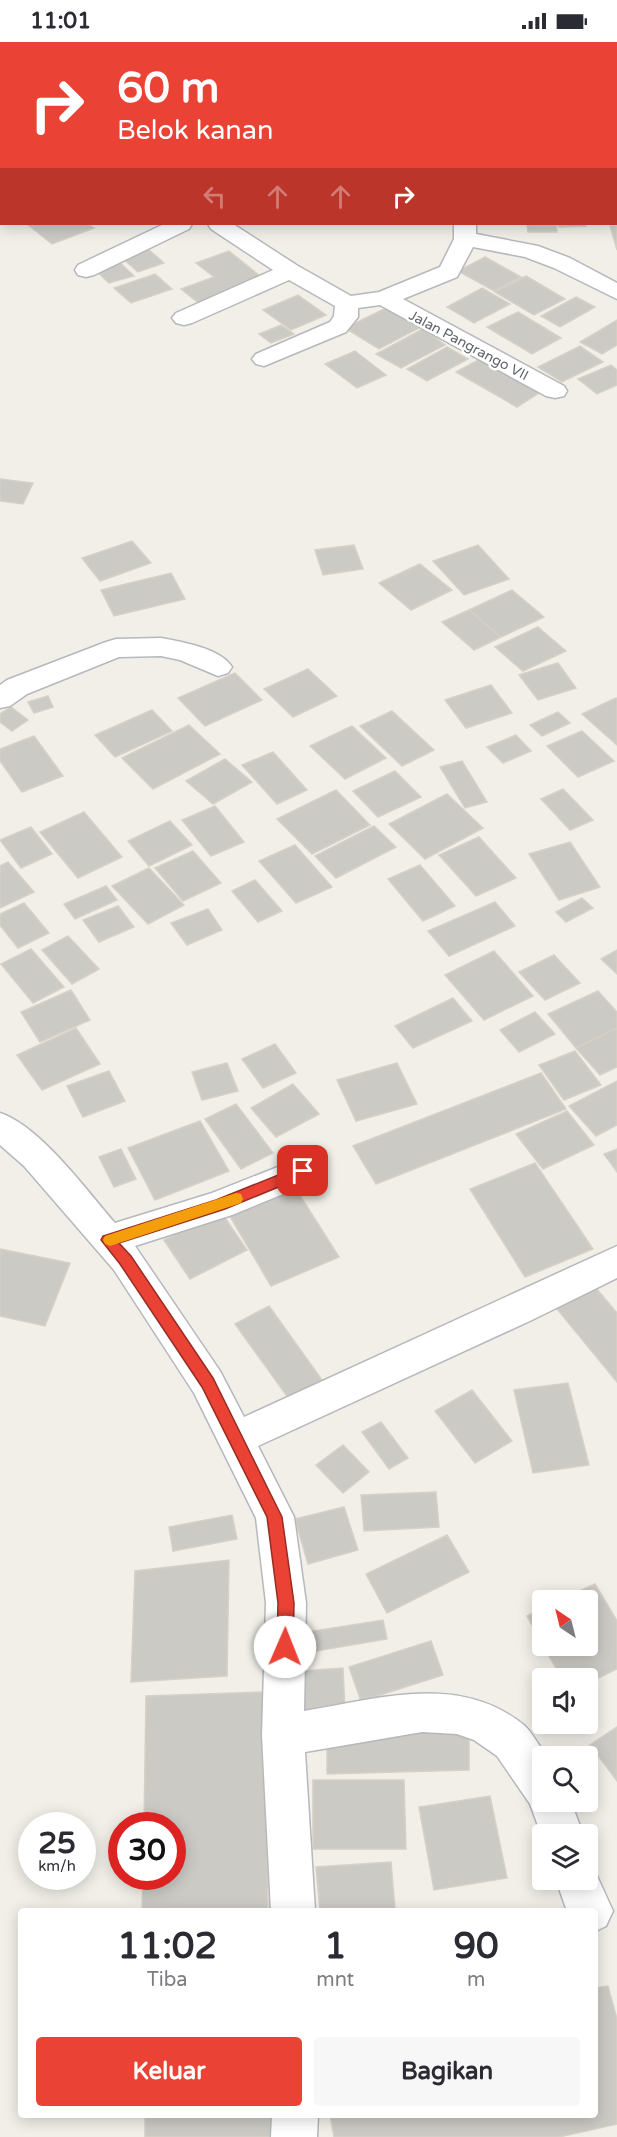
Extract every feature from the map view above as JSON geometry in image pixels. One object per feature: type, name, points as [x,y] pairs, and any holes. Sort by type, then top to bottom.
[{"type":"street","points":[[86,270],[179,225]]},
{"type":"street","points":[[221,225],[290,271],[337,298],[384,298],[449,272],[460,254],[465,231],[562,263],[617,292]]},
{"type":"street","points":[[184,318],[290,271]]},
{"type":"street","points":[[264,358],[338,327],[346,317],[337,298]]},
{"type":"street","name":"Jalan Pangrango VII","points":[[384,298],[555,391]]},
{"type":"street","points":[[0,699],[17,687],[116,648],[161,647],[187,652],[218,667]]},
{"type":"street","points":[[0,1126],[36,1156],[126,1260],[207,1382],[274,1517],[286,1603],[283,1734],[293,1908]]},
{"type":"street","points":[[108,1240],[220,1205],[303,1171]]},
{"type":"street","points":[[236,1438],[519,1309],[617,1261]]},
{"type":"street","points":[[283,1734],[422,1712],[457,1714],[486,1724],[512,1742],[532,1772]]},
{"type":"street","points":[[580,1890],[589,1908]]},
{"type":"street","points":[[598,1915],[606,1921],[617,1921]]},
{"type":"street","points":[[294,2137],[295,2118]]},
{"type":"building","points":[[28,225],[90,225],[94,228],[52,244]]},
{"type":"building","points":[[527,225],[556,225],[557,232],[528,232]]},
{"type":"building","points":[[558,225],[586,226],[559,227]]},
{"type":"building","points":[[617,225],[617,250],[610,226]]},
{"type":"building","points":[[146,247],[164,263],[138,272],[120,256]]},
{"type":"building","points":[[229,251],[265,280],[200,304],[181,289],[214,277],[196,263]]},
{"type":"building","points":[[485,257],[521,277],[494,291],[458,271]]},
{"type":"building","points":[[118,261],[134,276],[109,283],[94,269]]},
{"type":"building","points":[[155,274],[172,289],[131,303],[114,288]]},
{"type":"building","points":[[526,276],[565,299],[534,315],[495,292]]},
{"type":"building","points":[[482,288],[510,304],[474,323],[447,307]]},
{"type":"building","points":[[298,295],[326,315],[291,330],[263,310]]},
{"type":"building","points":[[576,297],[595,307],[560,327],[541,316]]},
{"type":"building","points":[[386,308],[419,328],[379,349],[345,328]]},
{"type":"building","points":[[518,312],[561,338],[532,354],[487,327]]},
{"type":"building","points":[[617,320],[617,345],[602,354],[580,342]]},
{"type":"building","points":[[281,325],[294,334],[271,343],[259,334]]},
{"type":"building","points":[[423,329],[445,345],[401,368],[376,354]]},
{"type":"building","points":[[580,346],[603,362],[562,382],[538,367]]},
{"type":"building","points":[[447,347],[468,359],[427,381],[407,369]]},
{"type":"building","points":[[355,351],[386,375],[357,388],[325,364]]},
{"type":"building","points":[[482,358],[542,391],[517,407],[456,372]]},
{"type":"building","points":[[611,365],[617,370],[617,385],[597,394],[578,379]]},
{"type":"building","points":[[0,479],[33,483],[23,504],[0,501]]},
{"type":"building","points":[[132,541],[151,563],[100,581],[82,558]]},
{"type":"building","points":[[354,545],[363,569],[323,575],[315,550]]},
{"type":"building","points":[[478,545],[509,579],[464,595],[433,561]]},
{"type":"building","points":[[420,564],[452,590],[411,610],[379,583]]},
{"type":"building","points":[[171,573],[185,599],[114,616],[101,590]]},
{"type":"building","points":[[512,590],[544,617],[501,637],[469,610]]},
{"type":"building","points":[[469,610],[501,637],[474,650],[442,622]]},
{"type":"building","points":[[538,627],[566,651],[523,671],[495,647]]},
{"type":"building","points":[[558,663],[576,688],[538,700],[519,675]]},
{"type":"building","points":[[308,669],[337,696],[293,717],[264,689]]},
{"type":"building","points":[[235,673],[262,700],[205,726],[178,698]]},
{"type":"building","points":[[491,685],[512,713],[466,728],[445,700]]},
{"type":"building","points":[[48,696],[53,707],[34,713],[28,702]]},
{"type":"building","points":[[617,699],[617,745],[582,714]]},
{"type":"building","points":[[11,707],[28,720],[12,731],[0,722],[0,714]]},
{"type":"building","points":[[152,710],[172,731],[115,757],[95,735]]},
{"type":"building","points":[[392,711],[434,750],[402,766],[360,726]]},
{"type":"building","points":[[558,712],[570,723],[542,736],[530,725]]},
{"type":"building","points":[[189,725],[220,754],[153,789],[122,758]]},
{"type":"building","points":[[352,726],[386,758],[345,779],[310,746]]},
{"type":"building","points":[[582,731],[614,761],[578,777],[547,746]]},
{"type":"building","points":[[516,735],[531,751],[503,763],[487,747]]},
{"type":"building","points":[[34,736],[63,776],[22,792],[0,761],[0,749]]},
{"type":"building","points":[[273,752],[307,790],[277,804],[242,765]]},
{"type":"building","points":[[225,759],[252,782],[213,804],[186,781]]},
{"type":"building","points":[[462,761],[487,802],[465,808],[440,767]]},
{"type":"building","points":[[395,771],[421,797],[378,817],[353,791]]},
{"type":"building","points":[[563,789],[593,820],[570,830],[541,799]]},
{"type":"building","points":[[336,790],[370,825],[312,854],[277,819]]},
{"type":"building","points":[[447,794],[483,828],[425,859],[389,824]]},
{"type":"building","points":[[215,806],[244,842],[211,856],[182,820]]},
{"type":"building","points":[[84,812],[122,857],[78,878],[40,832]]},
{"type":"building","points":[[170,821],[192,845],[149,866],[128,841]]},
{"type":"building","points":[[374,826],[396,847],[336,878],[315,856]]},
{"type":"building","points":[[31,827],[52,854],[21,868],[0,840]]},
{"type":"building","points":[[479,837],[516,878],[476,896],[439,855]]},
{"type":"building","points":[[570,842],[600,887],[559,900],[529,854]]},
{"type":"building","points":[[295,845],[332,887],[296,903],[259,861]]},
{"type":"building","points":[[193,851],[221,883],[183,901],[155,868]]},
{"type":"building","points":[[8,862],[34,892],[0,908],[0,866]]},
{"type":"building","points":[[420,865],[455,906],[423,921],[388,879]]},
{"type":"building","points":[[149,868],[184,905],[148,924],[112,886]]},
{"type":"building","points":[[255,880],[282,911],[258,922],[232,891]]},
{"type":"building","points":[[106,886],[117,900],[75,919],[64,904]]},
{"type":"building","points":[[582,898],[593,908],[566,922],[556,912]]},
{"type":"building","points":[[495,902],[515,926],[449,956],[428,931]]},
{"type":"building","points":[[24,903],[49,933],[18,948],[0,925],[0,914]]},
{"type":"building","points":[[118,906],[134,927],[99,942],[83,920]]},
{"type":"building","points":[[208,909],[222,930],[187,945],[171,923]]},
{"type":"building","points":[[68,936],[99,969],[72,984],[42,950]]},
{"type":"building","points":[[31,949],[64,987],[33,1003],[1,964]]},
{"type":"building","points":[[617,950],[617,974],[601,959]]},
{"type":"building","points":[[494,951],[533,996],[484,1020],[445,975]]},
{"type":"building","points":[[554,955],[580,983],[545,1000],[519,972]]},
{"type":"building","points":[[71,990],[90,1020],[40,1042],[21,1012]]},
{"type":"building","points":[[598,991],[617,1012],[617,1028],[576,1048],[548,1014]]},
{"type":"building","points":[[453,998],[472,1021],[413,1048],[395,1026]]},
{"type":"building","points":[[535,1012],[555,1034],[519,1052],[500,1030]]},
{"type":"building","points":[[76,1028],[100,1064],[42,1090],[17,1055]]},
{"type":"building","points":[[617,1028],[617,1067],[600,1075],[576,1048]]},
{"type":"building","points":[[275,1044],[296,1073],[263,1088],[242,1059]]},
{"type":"building","points":[[575,1051],[601,1085],[564,1100],[539,1065]]},
{"type":"building","points":[[227,1063],[238,1091],[202,1100],[192,1072]]},
{"type":"building","points":[[397,1063],[417,1104],[356,1121],[337,1080]]},
{"type":"building","points":[[109,1071],[125,1101],[83,1117],[67,1086]]},
{"type":"building","points":[[541,1073],[566,1109],[376,1184],[353,1146]]},
{"type":"building","points":[[617,1081],[617,1125],[596,1136],[569,1106]]},
{"type":"building","points":[[293,1084],[319,1114],[276,1137],[251,1108]]},
{"type":"building","points":[[236,1104],[273,1153],[241,1169],[205,1119]]},
{"type":"building","points":[[567,1111],[594,1145],[543,1169],[516,1134]]},
{"type":"building","points":[[200,1121],[229,1171],[155,1200],[128,1148]]},
{"type":"building","points":[[121,1149],[136,1179],[114,1187],[99,1157]]},
{"type":"building","points":[[617,1149],[617,1172],[604,1154]]},
{"type":"building","points":[[535,1163],[593,1249],[525,1277],[470,1189]]},
{"type":"building","points":[[294,1186],[339,1257],[271,1286],[228,1213]]},
{"type":"building","points":[[221,1212],[247,1250],[190,1279],[164,1240]]},
{"type":"building","points":[[0,1249],[70,1263],[45,1326],[0,1316]]},
{"type":"building","points":[[595,1287],[617,1313],[617,1382],[557,1309]]},
{"type":"building","points":[[269,1306],[322,1380],[289,1399],[235,1324]]},
{"type":"building","points":[[568,1383],[589,1465],[533,1473],[514,1390]]},
{"type":"building","points":[[472,1390],[512,1441],[475,1463],[435,1411]]},
{"type":"building","points":[[381,1422],[408,1458],[389,1469],[362,1432]]},
{"type":"building","points":[[343,1445],[369,1472],[343,1493],[316,1465]]},
{"type":"building","points":[[436,1492],[439,1527],[364,1531],[361,1495]]},
{"type":"building","points":[[344,1507],[358,1550],[308,1564],[295,1519]]},
{"type":"building","points":[[232,1515],[237,1539],[173,1551],[169,1527]]},
{"type":"building","points":[[447,1535],[469,1572],[387,1613],[366,1574]]},
{"type":"building","points":[[229,1560],[227,1676],[131,1682],[135,1571]]},
{"type":"building","points":[[595,1584],[617,1621],[617,1669],[598,1678],[598,1668],[556,1668],[549,1656],[598,1656],[598,1590],[582,1590]]},
{"type":"building","points":[[532,1614],[532,1625],[527,1616]]},
{"type":"building","points":[[383,1620],[387,1639],[311,1652],[307,1632]]},
{"type":"building","points":[[431,1641],[443,1675],[361,1701],[349,1667]]},
{"type":"building","points":[[343,1668],[345,1710],[305,1712],[302,1671]]},
{"type":"building","points":[[264,1692],[268,1908],[142,1908],[143,1890],[186,1890],[186,1812],[144,1812],[146,1696]]},
{"type":"building","points":[[617,1727],[617,1781],[598,1756],[598,1746],[590,1745]]},
{"type":"building","points":[[327,1731],[469,1732],[469,1770],[327,1774]]},
{"type":"building","points":[[313,1780],[404,1780],[406,1849],[313,1849]]},
{"type":"building","points":[[490,1796],[507,1878],[434,1890],[419,1807]]},
{"type":"building","points":[[391,1862],[395,1908],[320,1908],[316,1867]]},
{"type":"building","points":[[608,1986],[617,2019],[617,2124],[559,2137],[334,2137],[331,2118],[598,2118],[598,1988]]},
{"type":"building","points":[[145,2118],[274,2118],[274,2137],[145,2137]]},
{"type":"slow traffic","points":[[110,1240],[236,1199]]},
{"type":"route","points":[[285,1647],[286,1603],[274,1517],[207,1382],[126,1260],[108,1240],[220,1205],[303,1171]]}]
